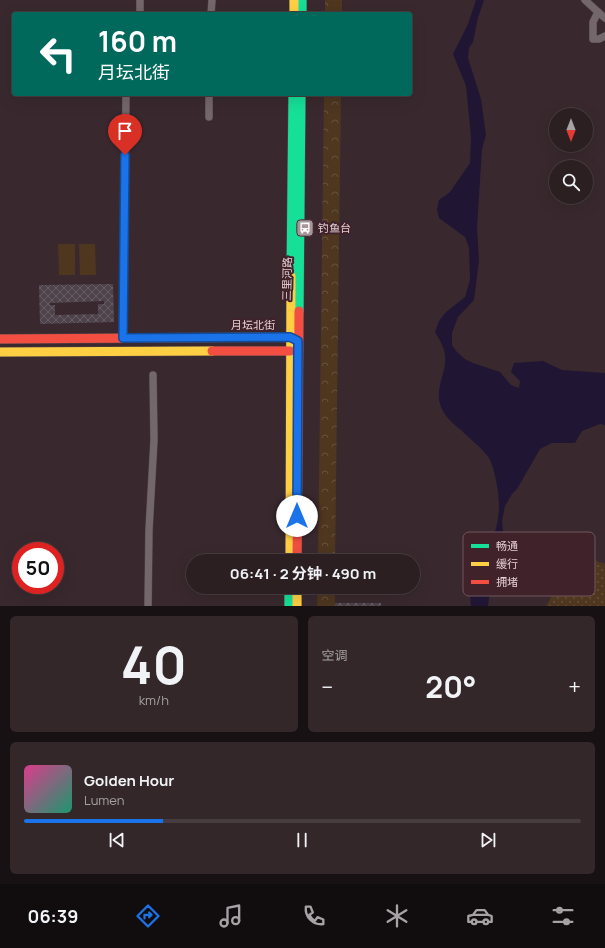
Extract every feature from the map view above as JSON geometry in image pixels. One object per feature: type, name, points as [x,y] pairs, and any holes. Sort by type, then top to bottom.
[{"type":"main road","points":[[294,0],[294,12]]},
{"type":"main road","points":[[302,0],[302,12]]},
{"type":"main road","name":"三里河路","points":[[293,96],[297,554]]},
{"type":"main road","name":"三里河路","points":[[290,554],[290,351],[294,339],[301,96]]},
{"type":"main road","name":"月坛北街","points":[[0,339],[294,339]]},
{"type":"main road","points":[[0,352],[290,351]]},
{"type":"main road","points":[[289,594],[289,606]]},
{"type":"main road","points":[[297,594],[297,606]]},
{"type":"street","points":[[140,0],[140,12]]},
{"type":"street","points":[[211,12],[212,0]]},
{"type":"street","points":[[585,0],[605,18]]},
{"type":"street","points":[[598,12],[593,22],[593,40],[605,36]]},
{"type":"street","points":[[123,338],[126,96]]},
{"type":"street","points":[[209,96],[209,117]]},
{"type":"street","points":[[148,606],[149,530],[154,440],[153,375]]},
{"type":"green space","points":[[325,0],[342,0],[342,12],[325,12]]},
{"type":"green space","points":[[324,96],[341,96],[335,554],[318,554]]},
{"type":"green space","points":[[58,244],[75,244],[75,275],[59,275]]},
{"type":"green space","points":[[79,244],[95,244],[96,275],[80,275]]},
{"type":"green space","points":[[595,559],[605,564],[605,606],[546,606],[551,596],[595,596]]},
{"type":"green space","points":[[318,594],[335,594],[335,606],[317,606]]},
{"type":"shaded area","points":[[476,0],[484,0],[478,18],[473,42],[469,48],[468,58],[481,99],[486,135],[482,149],[477,228],[479,261],[474,300],[458,317],[452,333],[452,345],[465,359],[500,372],[511,385],[519,388],[520,381],[511,372],[514,363],[543,361],[562,370],[605,373],[605,425],[600,424],[582,431],[575,443],[552,443],[540,449],[517,489],[512,494],[505,506],[502,521],[503,532],[495,532],[499,506],[496,481],[489,458],[446,415],[441,408],[439,398],[445,354],[442,344],[435,332],[439,321],[446,312],[465,297],[470,280],[469,248],[465,237],[439,218],[437,209],[439,200],[450,192],[470,163],[471,137],[466,86],[453,54],[468,24]]},
{"type":"shaded area","points":[[470,596],[489,596],[488,606],[471,606]]},
{"type":"building","points":[[113,284],[114,322],[40,324],[39,285]],"holes":[[[104,301],[104,304],[98,304],[98,314],[55,315],[55,305],[50,305],[50,303]]]},
{"type":"building","points":[[335,603],[381,603],[381,606],[335,606]]},
{"type":"traffic: fast","points":[[302,0],[302,12]]},
{"type":"traffic: fast","points":[[291,276],[293,96]]},
{"type":"traffic: fast","points":[[299,311],[301,96]]},
{"type":"traffic: fast","points":[[289,594],[289,606]]},
{"type":"traffic: slow","points":[[294,0],[294,12]]},
{"type":"traffic: slow","points":[[290,554],[291,276]]},
{"type":"traffic: slow","points":[[0,352],[212,351]]},
{"type":"traffic: slow","points":[[297,594],[297,606]]},
{"type":"traffic: jam","points":[[297,554],[299,311]]},
{"type":"traffic: jam","points":[[0,339],[290,337],[296,340]]},
{"type":"traffic: jam","points":[[212,351],[290,351]]},
{"type":"place","name":"钓鱼台","points":[[305,228]]},
{"type":"route","points":[[125,155],[123,338],[290,337],[298,341],[297,516]]}]
